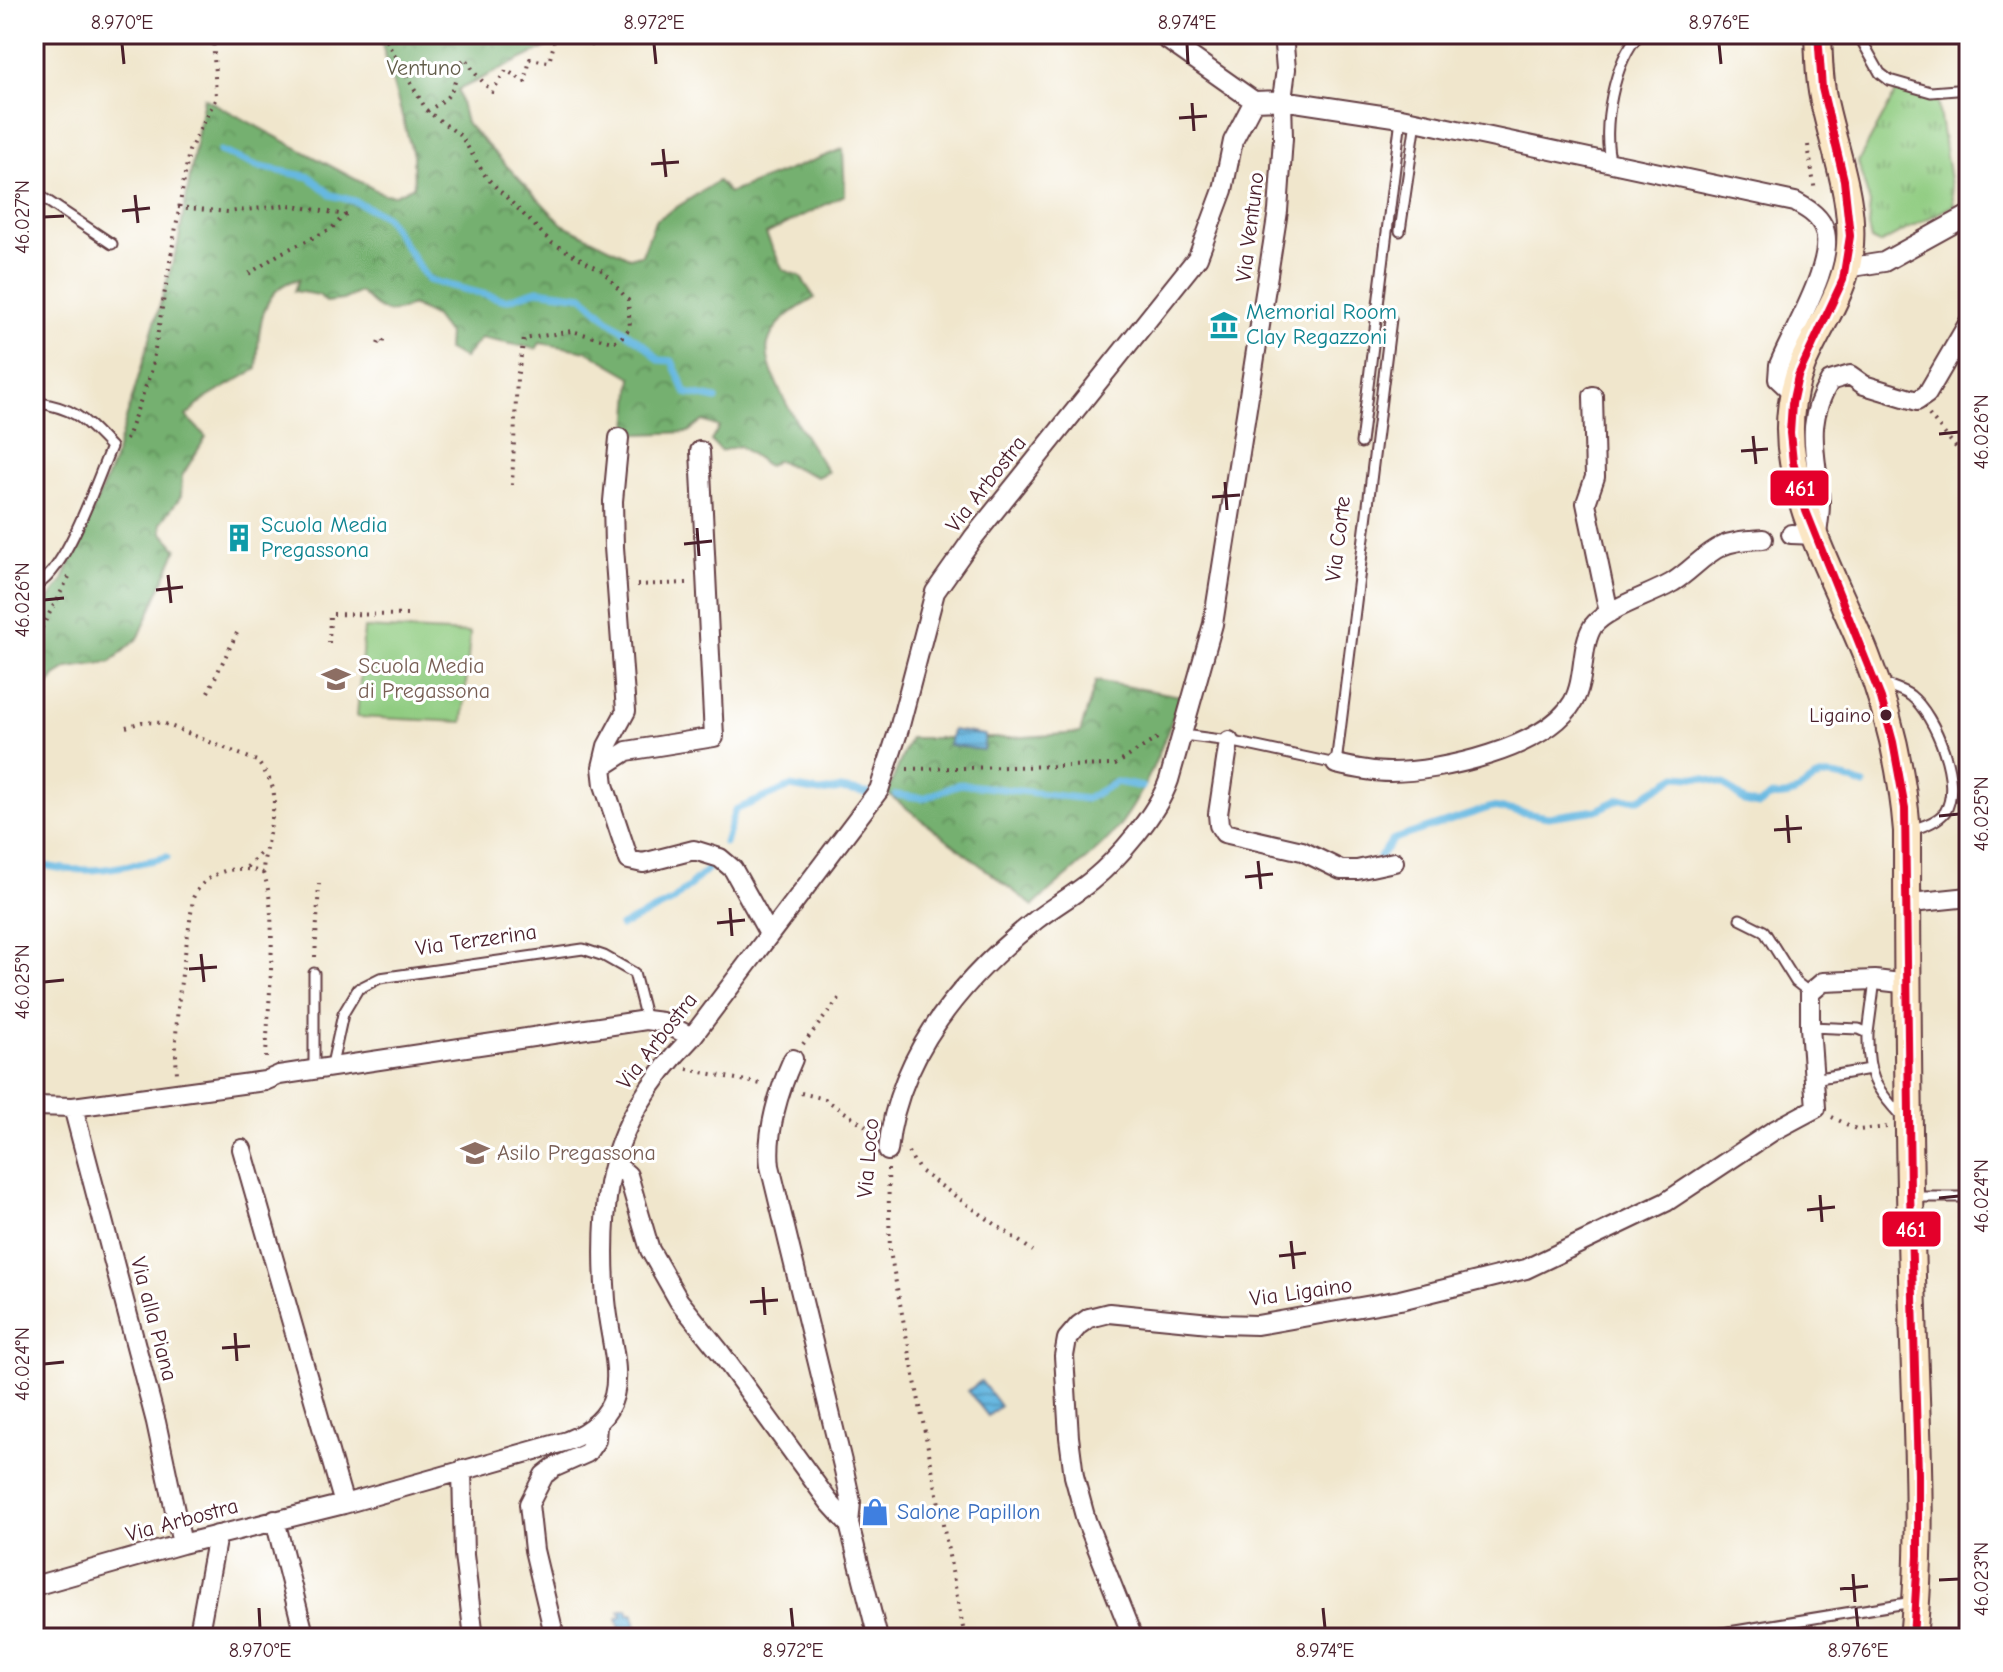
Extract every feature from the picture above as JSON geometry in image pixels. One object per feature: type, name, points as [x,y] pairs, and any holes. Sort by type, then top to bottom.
[{"type":"street","points":[[1159,34],[1254,101],[1282,100],[1408,120],[1795,202],[1815,215],[1826,233],[1819,278],[1779,365],[1778,379],[1793,393]]},
{"type":"street","name":"Via Ventuno","points":[[1183,735],[1213,624],[1278,211],[1286,69],[1283,34]]},
{"type":"street","points":[[1818,34],[1824,102],[1850,212],[1850,244],[1836,298],[1802,364],[1790,417],[1804,535],[1832,578],[1876,680],[1890,724],[1904,788],[1919,1498],[1917,1602],[1913,1638]]},
{"type":"street","name":"Via Arbostra","points":[[34,1586],[567,1441],[597,1425],[608,1411],[617,1378],[617,1357],[606,1304],[603,1256],[606,1213],[614,1163],[633,1112],[666,1064],[692,1037],[879,790],[899,729],[935,592],[973,538],[1198,257],[1223,190],[1233,141],[1254,101]]},
{"type":"street","points":[[1846,268],[1884,262],[1969,215]]},
{"type":"street","points":[[1804,535],[1820,505],[1812,433],[1818,400],[1830,381],[1850,375],[1864,385],[1917,401],[1927,394],[1969,322]]},
{"type":"street","points":[[1593,396],[1595,477],[1586,503],[1609,613]]},
{"type":"street","points":[[619,438],[613,501],[615,586],[626,711],[607,746],[602,767],[604,785],[629,860],[643,863],[694,850],[720,858],[733,869],[769,934]]},
{"type":"street","points":[[602,767],[627,751],[714,737],[700,451]]},
{"type":"street","points":[[1336,764],[1371,771],[1408,771],[1478,757],[1531,736],[1558,719],[1573,702],[1581,683],[1591,631],[1609,613],[1675,581],[1719,547],[1735,541],[1763,539]]},
{"type":"street","name":"Via Loco","points":[[889,1146],[905,1084],[932,1028],[962,987],[985,964],[1038,919],[1093,879],[1134,835],[1163,797],[1183,735]]},
{"type":"street","points":[[1229,741],[1218,814],[1224,833],[1302,851],[1341,870],[1394,862]]},
{"type":"street","points":[[1907,901],[1969,897]]},
{"type":"street","points":[[1816,1108],[1810,993],[1823,982],[1875,980],[1909,984]]},
{"type":"street","points":[[34,1106],[73,1107],[265,1081],[279,1075],[646,1020],[662,1022],[692,1037]]},
{"type":"street","points":[[793,1059],[782,1089],[769,1148],[770,1166],[849,1491],[849,1524],[878,1638]]},
{"type":"street","name":"Via alla Piana","points":[[73,1107],[156,1422],[182,1544]]},
{"type":"street","name":"Via Ligaino","points":[[1133,1638],[1086,1520],[1074,1476],[1064,1356],[1067,1339],[1079,1325],[1089,1318],[1109,1313],[1257,1325],[1400,1300],[1526,1269],[1666,1202],[1773,1131],[1816,1108]]},
{"type":"street","points":[[242,1149],[344,1504]]},
{"type":"street","points":[[614,1163],[628,1175],[650,1250],[679,1301],[829,1502],[849,1524]]},
{"type":"street","name":"Via Arbostra","points":[[555,1638],[534,1550],[529,1504],[538,1484],[553,1468],[587,1453],[596,1440],[597,1425]]},
{"type":"street","points":[[462,1470],[464,1555],[474,1638]]},
{"type":"street","points":[[275,1520],[305,1638]]},
{"type":"street","points":[[198,1638],[217,1535]]},
{"type":"lane","points":[[1611,163],[1608,143],[1612,92],[1623,56],[1640,34]]},
{"type":"lane","points":[[1858,34],[1880,73],[1889,80],[1931,92],[1969,89]]},
{"type":"lane","points":[[1400,231],[1408,120]]},
{"type":"lane","points":[[1361,443],[1408,120]]},
{"type":"lane","points":[[34,192],[112,244]]},
{"type":"lane","name":"Via Corte","points":[[1336,764],[1391,319]]},
{"type":"lane","points":[[34,402],[64,406],[111,447],[67,549],[47,580],[34,586]]},
{"type":"lane","points":[[1876,680],[1912,696],[1943,743],[1949,768],[1945,811],[1932,823],[1907,831]]},
{"type":"lane","points":[[1183,735],[1229,741],[1336,764]]},
{"type":"lane","points":[[1740,919],[1764,931],[1796,982],[1810,993]]},
{"type":"lane","name":"Via Terzerina","points":[[322,1070],[343,1014],[358,989],[380,978],[583,949],[604,956],[634,973],[646,1020]]},
{"type":"lane","points":[[314,973],[322,1070]]},
{"type":"lane","points":[[1875,980],[1868,1033],[1870,1069],[1879,1092],[1910,1125]]},
{"type":"lane","points":[[1810,1027],[1859,1029],[1868,1033]]},
{"type":"lane","points":[[1814,1079],[1870,1069]]},
{"type":"lane","points":[[1911,1197],[1969,1197]]},
{"type":"lane","points":[[1692,1638],[1917,1602]]},
{"type":"path","points":[[126,442],[151,372],[189,151],[216,98],[213,34]]},
{"type":"path","points":[[382,34],[427,111],[461,136],[486,177],[552,243],[603,271],[628,300],[630,328],[620,339],[612,342],[572,331],[524,339],[517,378],[512,485]]},
{"type":"path","points":[[427,111],[449,98],[455,86],[458,65],[466,58],[492,92],[506,70],[525,82],[530,59],[549,62],[554,44],[553,34]]},
{"type":"path","points":[[569,34],[591,45],[601,34]]},
{"type":"path","points":[[178,207],[228,212],[289,205],[345,215],[331,229],[281,253],[247,275]]},
{"type":"path","points":[[1917,401],[1969,463]]},
{"type":"path","points":[[34,642],[72,571]]},
{"type":"path","points":[[615,586],[707,582]]},
{"type":"path","points":[[329,643],[330,614],[410,615]]},
{"type":"path","points":[[208,692],[237,633]]},
{"type":"path","points":[[126,727],[142,722],[163,723],[257,761],[273,790],[273,808],[263,850],[270,941],[265,1081]]},
{"type":"path","points":[[885,770],[1115,765],[1161,736],[1183,735]]},
{"type":"path","points":[[179,1092],[175,1038],[193,898],[198,887],[210,876],[247,867],[263,850]]},
{"type":"path","points":[[247,867],[263,873]]},
{"type":"path","points":[[314,973],[319,884]]},
{"type":"path","points":[[793,1059],[842,995]]},
{"type":"path","points":[[666,1064],[825,1099],[889,1146]]},
{"type":"path","points":[[1816,1108],[1858,1130],[1910,1125]]},
{"type":"path","name":"Via Loco","points":[[889,1146],[887,1192],[890,1252],[965,1638]]},
{"type":"path","points":[[920,1171],[1033,1251]]},
{"type":"green space","name":"Ventuno","points":[[379,34],[573,34],[458,90],[466,123],[562,224],[629,257],[642,255],[655,221],[718,181],[729,193],[843,149],[845,195],[766,234],[783,270],[800,276],[815,298],[787,316],[775,329],[768,344],[768,357],[789,410],[828,472],[817,477],[777,460],[768,466],[739,446],[721,451],[711,441],[719,427],[703,421],[688,432],[640,434],[628,430],[632,377],[587,351],[540,343],[536,349],[481,338],[464,358],[447,350],[448,334],[435,317],[412,305],[389,312],[373,304],[360,292],[343,300],[326,302],[319,295],[294,291],[299,279],[285,284],[268,302],[260,328],[257,369],[205,399],[186,416],[206,437],[182,476],[181,496],[161,523],[162,532],[177,549],[139,637],[111,662],[68,668],[55,676],[34,707],[34,619],[63,580],[112,466],[178,244],[204,98],[383,194],[395,195],[414,186],[413,155]]},
{"type":"green space","points":[[1898,89],[1937,99],[1954,205],[1879,244],[1871,240],[1868,227],[1870,204],[1858,162]]},
{"type":"green space","points":[[364,628],[470,633],[463,722],[357,717]]},
{"type":"green space","points":[[1096,681],[1181,696],[1151,772],[1132,808],[1098,849],[1033,906],[887,793],[910,738],[1010,738],[1080,733]]},
{"type":"water","points":[[952,730],[985,735],[983,750],[949,745]]},
{"type":"water","points":[[981,1381],[1000,1406],[988,1416],[968,1391]]},
{"type":"water","points":[[627,1609],[629,1615],[633,1614],[639,1638],[622,1638],[617,1618],[622,1617],[620,1611]]},
{"type":"waterway","points":[[220,151],[260,167],[310,177],[331,195],[354,201],[385,216],[428,280],[506,300],[537,290],[583,296],[659,360],[672,361],[686,393],[716,399]]},
{"type":"waterway","points":[[1380,856],[1394,839],[1492,807],[1548,817],[1597,810],[1620,799],[1639,799],[1677,776],[1724,784],[1745,802],[1759,805],[1772,796],[1797,792],[1825,776],[1864,785]]},
{"type":"waterway","points":[[896,795],[924,798],[960,784],[1086,799],[1116,782],[1142,787]]},
{"type":"waterway","points":[[725,843],[735,810],[790,787],[820,792],[841,789],[872,794]]},
{"type":"waterway","points":[[34,863],[85,870],[167,857]]},
{"type":"waterway","points":[[621,926],[673,901],[708,869]]},
{"type":"transit line","name":"461","points":[[1818,34],[1822,88],[1844,180],[1850,236],[1843,280],[1798,376],[1790,433],[1793,462],[1806,511],[1881,698],[1905,808],[1910,1191],[1918,1474],[1918,1556],[1913,1638]]},
{"type":"place","name":"Memorial Room Clay Regazzoni","points":[[1224,325]]},
{"type":"place","name":"Scuola Media Pregassona","points":[[239,538]]},
{"type":"place","name":"Scuola Media di Pregassona","points":[[336,679]]},
{"type":"place","name":"Ligaino","points":[[1886,715]]},
{"type":"place","name":"Asilo Pregassona","points":[[475,1153]]},
{"type":"place","name":"Salone Papillon","points":[[875,1512]]}]
